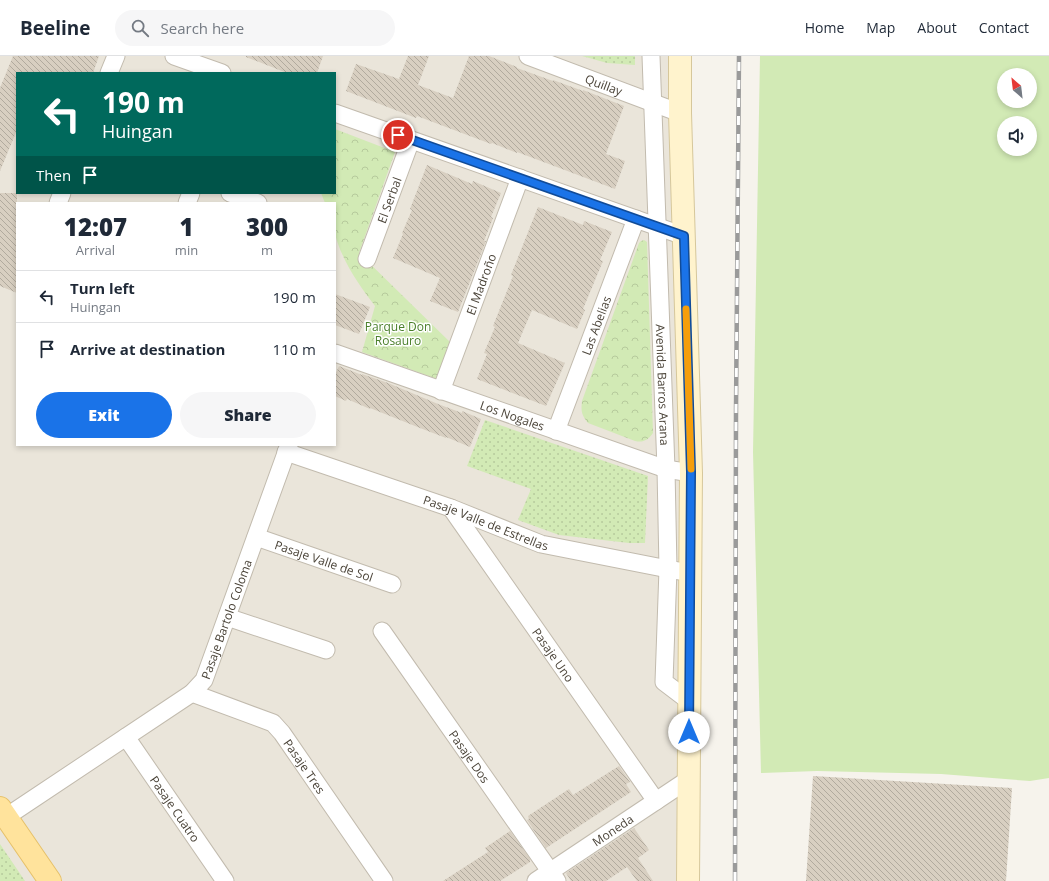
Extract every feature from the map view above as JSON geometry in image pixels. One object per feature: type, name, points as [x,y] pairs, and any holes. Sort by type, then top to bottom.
[{"type":"main road","name":"Avenida Barros Arana","points":[[680,56],[680,113],[691,472],[688,881]]},
{"type":"main road","points":[[3,812],[50,881]]},
{"type":"street","points":[[109,72],[116,56]]},
{"type":"street","points":[[174,56],[219,72]]},
{"type":"street","name":"Quillay","points":[[528,56],[680,113]]},
{"type":"street","name":"Avenida Barros Arana","points":[[651,56],[666,469],[668,569],[664,682],[689,701]]},
{"type":"street","points":[[336,113],[684,236]]},
{"type":"street","name":"El Serbal","points":[[367,259],[411,140]]},
{"type":"street","name":"El Madroño","points":[[441,391],[520,178]]},
{"type":"street","points":[[233,194],[255,202]]},
{"type":"street","name":"Las Abelias","points":[[556,431],[636,219]]},
{"type":"street","name":"Los Nogales","points":[[336,353],[666,469],[691,472]]},
{"type":"street","name":"Pasaje Valle de Estrellas","points":[[288,448],[451,508],[541,544],[690,572]]},
{"type":"street","name":"Pasaje Bartolo Coloma","points":[[3,812],[126,737],[192,693],[204,680],[288,448]]},
{"type":"street","name":"Pasaje Uno","points":[[451,508],[656,801]]},
{"type":"street","name":"Pasaje Valle de Sol","points":[[256,537],[392,584]]},
{"type":"street","points":[[227,617],[326,650]]},
{"type":"street","name":"Pasaje Dos","points":[[382,631],[548,878]]},
{"type":"street","name":"Pasaje Tres","points":[[192,693],[274,723],[384,881]]},
{"type":"street","name":"Pasaje Cuatro","points":[[126,737],[225,881]]},
{"type":"street","name":"Moneda","points":[[548,878],[689,778]]},
{"type":"shaded area","points":[[0,56],[672,56],[685,436],[682,881],[0,881]]},
{"type":"green space","points":[[582,56],[635,56],[635,65],[607,63]]},
{"type":"green space","points":[[760,56],[1049,56],[1049,778],[1030,781],[941,774],[817,771],[761,773],[753,452]]},
{"type":"green space","name":"Parque Don Rosauro","points":[[336,129],[395,152],[359,253],[451,343],[437,379],[362,352],[375,306],[352,272],[338,244],[336,237],[336,202],[325,202],[321,194],[336,194]]},
{"type":"green space","points":[[644,240],[647,242],[653,433],[645,440],[638,442],[588,423],[582,412],[582,401],[639,243]]},
{"type":"green space","points":[[485,420],[648,476],[645,543],[629,543],[559,535],[518,520],[531,489],[467,466]]},
{"type":"green space","points":[[0,844],[25,881],[0,881]]},
{"type":"building","points":[[13,56],[99,56],[93,72],[16,72],[16,132],[0,171],[0,88]]},
{"type":"building","points":[[323,56],[317,72],[284,72],[246,57]]},
{"type":"building","points":[[408,56],[429,56],[418,85],[453,98],[469,56],[489,56],[517,68],[583,90],[624,106],[606,154],[625,161],[615,189],[417,116],[416,118],[346,91],[356,64],[399,79]]},
{"type":"building","points":[[427,165],[472,184],[473,181],[501,193],[491,217],[493,218],[484,241],[486,241],[458,312],[430,301],[440,278],[393,258],[412,210],[410,209]]},
{"type":"building","points":[[0,193],[16,193],[16,293],[0,286]]},
{"type":"building","points":[[538,207],[583,225],[584,221],[612,232],[600,260],[603,261],[583,309],[585,310],[577,329],[532,310],[518,343],[565,363],[546,406],[477,379],[487,354],[484,353],[495,327],[493,326],[513,276],[511,275]]},
{"type":"building","points":[[336,294],[370,307],[359,334],[336,325]]},
{"type":"building","points":[[339,366],[388,383],[438,404],[462,413],[462,411],[481,419],[470,447],[347,399],[346,401],[336,396],[336,373]]},
{"type":"building","points":[[619,766],[630,782],[626,784],[631,792],[546,848],[527,820],[529,819],[528,816],[569,789],[573,795]]},
{"type":"building","points":[[813,776],[1012,788],[1006,881],[806,881]]},
{"type":"building","points":[[634,828],[649,850],[638,858],[653,881],[637,881],[627,867],[606,881],[571,881],[566,873]]},
{"type":"building","points":[[510,831],[530,859],[530,862],[500,881],[443,881],[488,852],[485,848]]},
{"type":"railway","points":[[735,881],[736,410],[739,56]]},
{"type":"slow traffic","points":[[686,309],[691,469]]},
{"type":"route","points":[[398,135],[684,236],[691,472],[689,732]]}]
